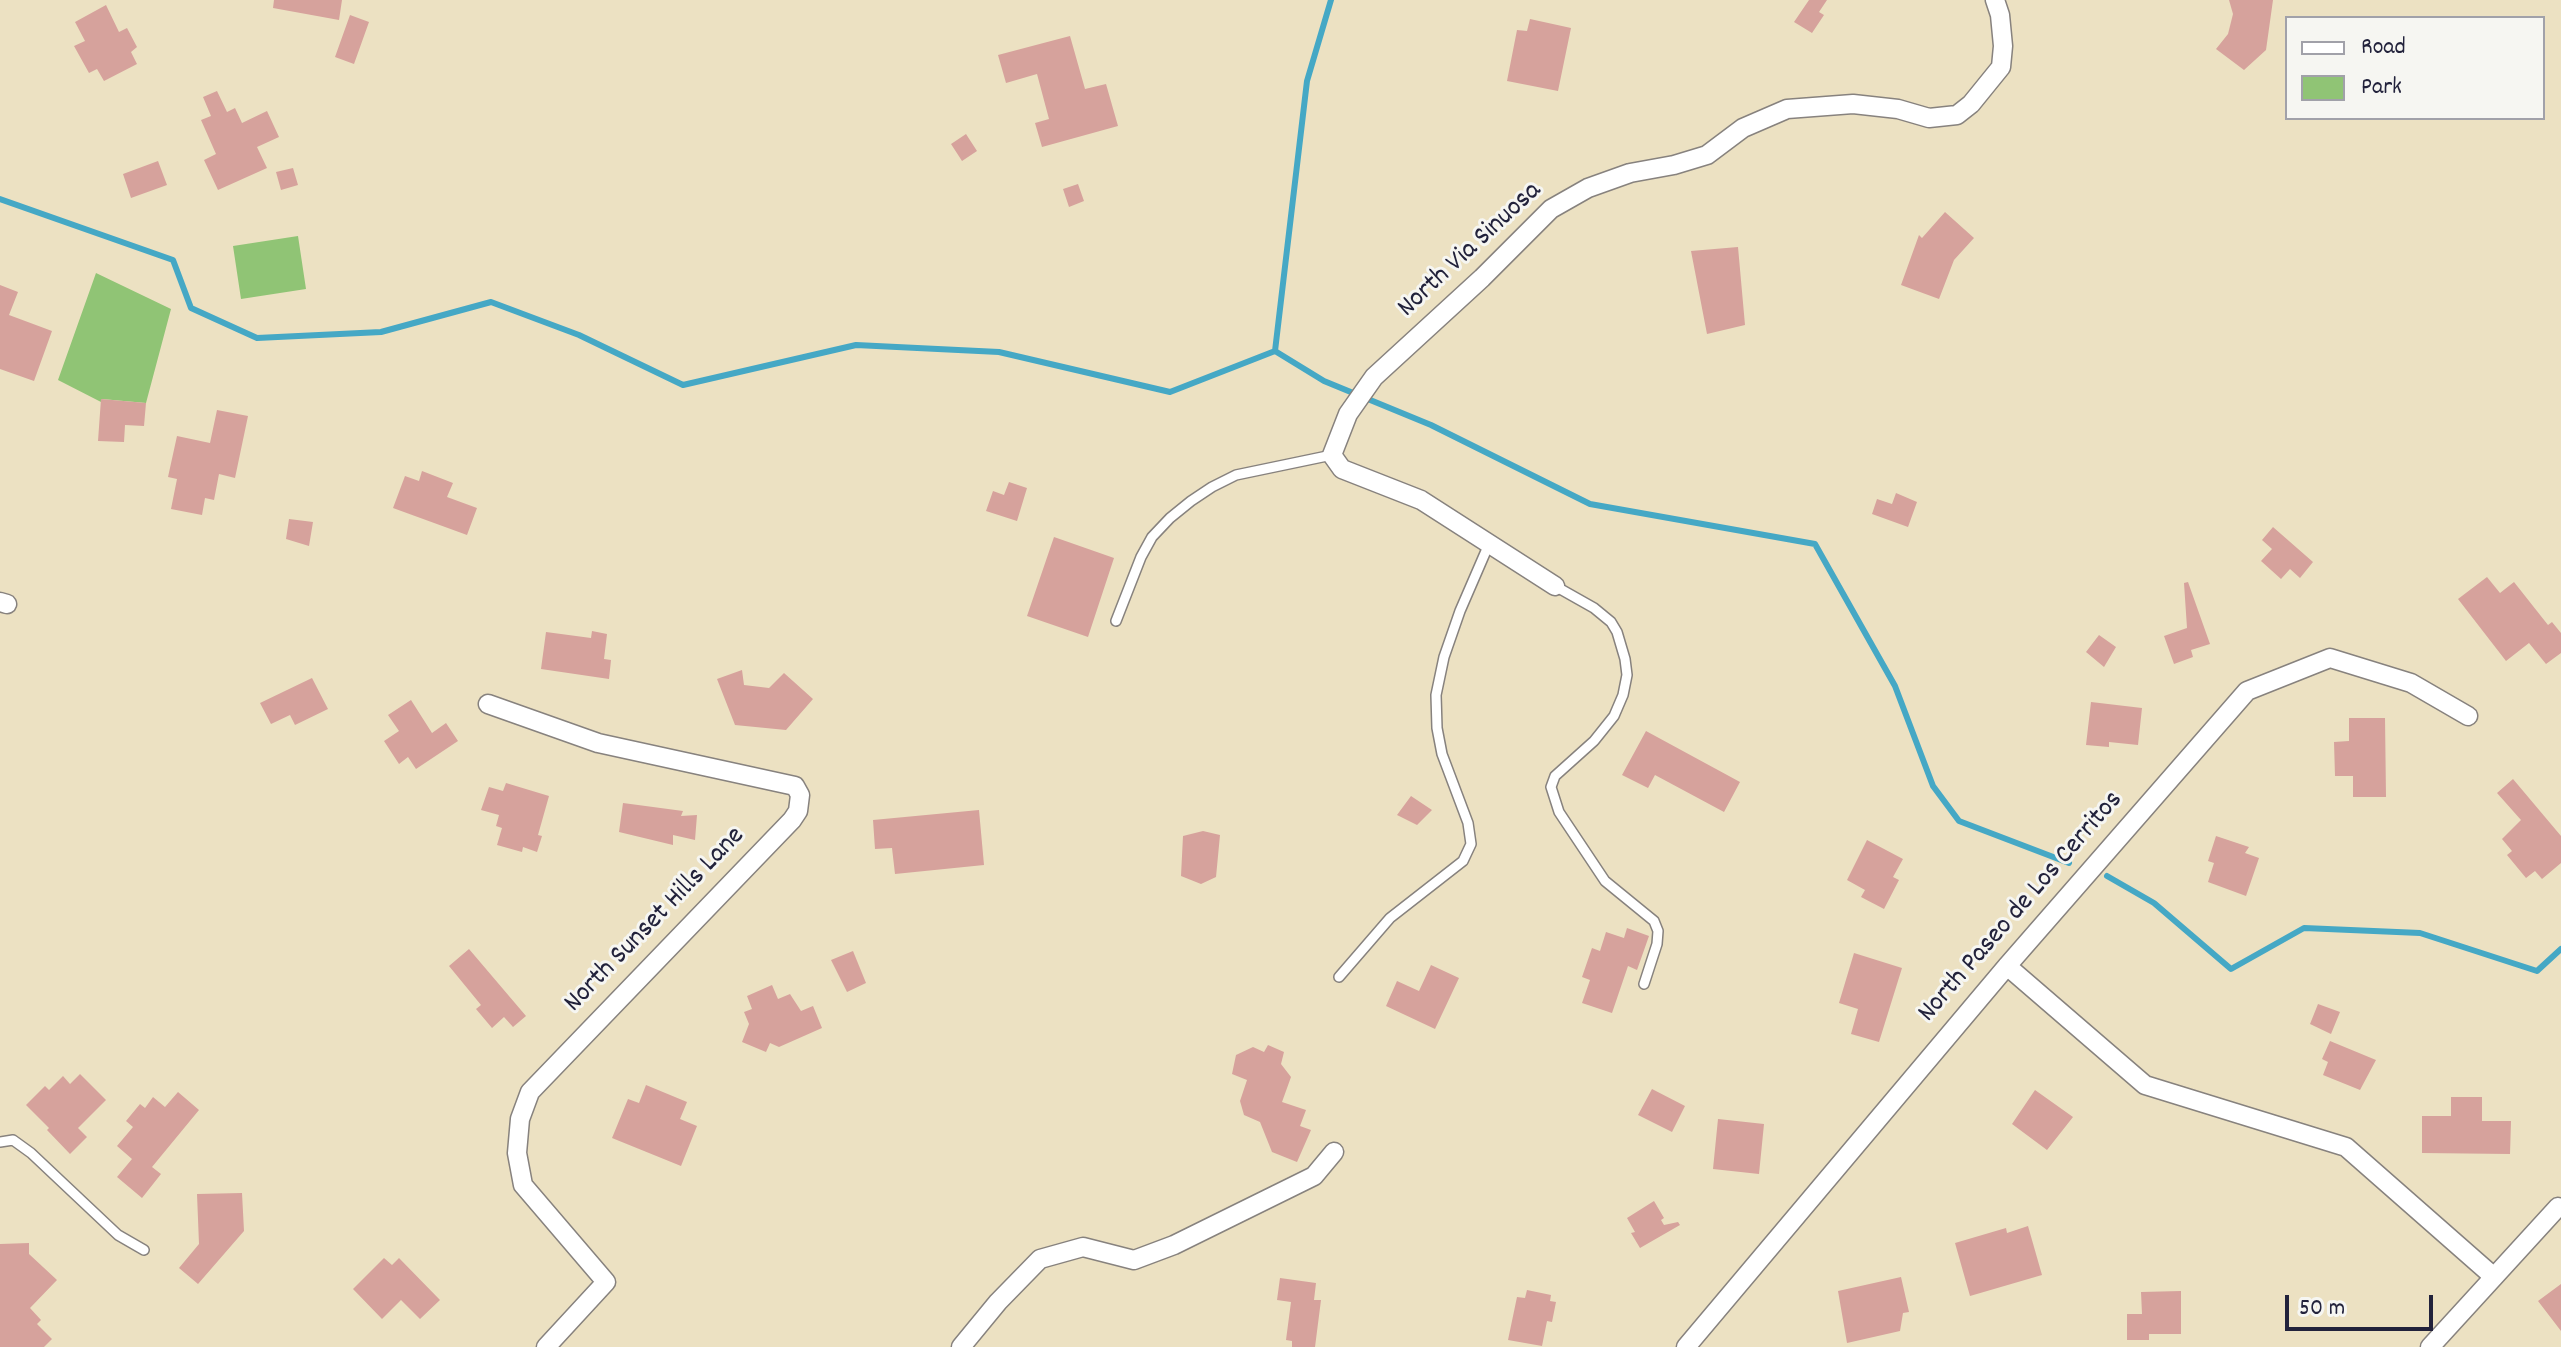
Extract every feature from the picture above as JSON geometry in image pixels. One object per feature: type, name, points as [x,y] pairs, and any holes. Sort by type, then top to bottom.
[{"type":"street","name":"North Via Sinuosa","points":[[1332,455],[1348,414],[1374,377],[1482,278],[1551,209],[1588,188],[1630,173],[1707,155],[1743,128],[1787,109],[1853,104],[1898,109],[1929,118],[1957,115],[1971,104],[2001,67],[2003,46],[1995,0]]},
{"type":"street","points":[[1332,455],[1342,469],[1421,500],[1555,586]]},
{"type":"street","name":"North Paseo de Los Cerritos","points":[[1686,1347],[2007,966],[2247,691],[2330,658],[2411,683],[2468,716]]},
{"type":"street","name":"North Sunset Hills Lane","points":[[488,704],[598,743],[795,786],[800,795],[798,811],[792,820],[530,1092],[520,1119],[517,1153],[523,1185],[606,1282],[546,1347]]},
{"type":"street","points":[[2007,966],[2145,1085],[2346,1147],[2494,1277]]},
{"type":"street","points":[[961,1347],[998,1302],[1040,1259],[1083,1247],[1134,1260],[1174,1245],[1314,1176],[1334,1152]]},
{"type":"street","points":[[2430,1347],[2558,1207]]},
{"type":"lane","points":[[1116,621],[1152,537],[1191,501],[1236,475],[1332,455]]},
{"type":"lane","points":[[1339,977],[1390,918],[1463,861],[1471,844],[1468,823],[1442,754],[1436,695],[1444,657],[1460,611],[1489,544]]},
{"type":"lane","points":[[1555,586],[1594,608],[1611,622],[1625,659],[1627,675],[1614,716],[1594,741],[1555,776],[1551,787],[1559,812],[1605,881],[1654,921],[1658,931],[1657,944],[1644,984]]},
{"type":"lane","points":[[0,1142],[13,1140],[31,1153],[118,1235],[144,1250]]},
{"type":"green space","points":[[298,236],[306,289],[241,299],[233,246]]},
{"type":"green space","points":[[96,273],[171,309],[146,403],[102,399],[101,402],[58,380]]},
{"type":"building","points":[[274,0],[342,0],[339,20],[273,8]]},
{"type":"building","points":[[1809,0],[1827,0],[1819,12],[1824,15],[1812,33],[1794,22]]},
{"type":"building","points":[[2229,0],[2273,0],[2266,50],[2244,70],[2216,49],[2228,34],[2233,14]]},
{"type":"building","points":[[106,5],[119,32],[127,28],[137,47],[131,52],[137,64],[104,81],[97,69],[89,73],[74,46],[85,41],[75,22]]},
{"type":"building","points":[[350,15],[369,22],[354,64],[335,57]]},
{"type":"building","points":[[1530,19],[1571,28],[1558,91],[1507,81],[1517,30],[1527,31]]},
{"type":"building","points":[[1070,36],[1085,89],[1106,84],[1118,126],[1042,147],[1035,123],[1049,119],[1037,74],[1006,83],[998,55]]},
{"type":"building","points":[[217,91],[227,112],[235,108],[242,123],[267,111],[279,137],[257,147],[267,168],[218,190],[204,160],[216,154],[201,120],[211,116],[203,97]]},
{"type":"building","points":[[966,134],[977,151],[962,161],[951,144]]},
{"type":"building","points":[[158,161],[167,185],[131,198],[123,174]]},
{"type":"building","points":[[293,168],[298,185],[281,190],[276,172]]},
{"type":"building","points":[[1078,184],[1084,201],[1069,207],[1063,189]]},
{"type":"building","points":[[1945,212],[1974,238],[1954,260],[1939,299],[1901,285],[1919,235],[1922,238]]},
{"type":"building","points":[[1738,247],[1745,325],[1707,334],[1691,251]]},
{"type":"building","points":[[0,285],[18,292],[9,315],[52,331],[34,381],[0,369]]},
{"type":"building","points":[[101,399],[146,403],[144,426],[125,425],[124,442],[98,441]]},
{"type":"building","points":[[217,410],[248,416],[235,478],[219,474],[214,500],[205,498],[202,515],[171,509],[177,479],[168,477],[177,436],[210,443]]},
{"type":"building","points":[[422,471],[453,483],[447,497],[477,508],[467,535],[393,508],[405,476],[419,481]]},
{"type":"building","points":[[1009,482],[1027,488],[1017,521],[986,511],[993,491],[1004,495]]},
{"type":"building","points":[[1896,493],[1917,502],[1908,527],[1872,514],[1877,499],[1892,504]]},
{"type":"building","points":[[289,519],[313,522],[309,546],[286,539]]},
{"type":"building","points":[[2273,527],[2313,562],[2300,578],[2290,569],[2281,579],[2261,561],[2272,549],[2262,540]]},
{"type":"building","points":[[1054,537],[1114,558],[1088,637],[1027,616]]},
{"type":"building","points":[[2487,577],[2500,593],[2514,582],[2548,625],[2552,622],[2561,633],[2561,653],[2546,664],[2529,643],[2506,661],[2458,599]]},
{"type":"building","points":[[2188,582],[2210,644],[2191,650],[2193,657],[2174,664],[2164,636],[2187,628],[2184,583]]},
{"type":"building","points":[[592,631],[607,634],[604,659],[611,660],[609,679],[541,669],[546,632],[591,638]]},
{"type":"building","points":[[2099,635],[2116,647],[2104,667],[2086,652]]},
{"type":"building","points":[[742,670],[744,685],[769,688],[784,673],[813,699],[786,730],[735,725],[717,679]]},
{"type":"building","points":[[312,678],[328,709],[295,725],[290,715],[271,724],[260,703]]},
{"type":"building","points":[[411,700],[432,733],[446,723],[458,741],[416,769],[408,757],[399,764],[384,741],[399,731],[388,715]]},
{"type":"building","points":[[2091,702],[2142,708],[2138,745],[2109,742],[2109,747],[2086,745]]},
{"type":"building","points":[[2349,718],[2385,718],[2386,797],[2353,797],[2353,776],[2335,776],[2334,742],[2349,741]]},
{"type":"building","points":[[1646,731],[1740,782],[1724,812],[1655,775],[1648,788],[1622,775]]},
{"type":"building","points":[[2513,779],[2561,836],[2561,863],[2542,879],[2535,871],[2526,878],[2507,855],[2512,851],[2502,839],[2521,820],[2497,793]]},
{"type":"building","points":[[506,783],[549,796],[538,835],[542,836],[537,852],[523,847],[522,852],[497,845],[502,828],[496,826],[499,815],[481,810],[489,787],[503,791]]},
{"type":"building","points":[[1411,796],[1432,810],[1417,825],[1397,815]]},
{"type":"building","points":[[623,803],[683,811],[681,816],[697,815],[695,840],[673,835],[673,845],[619,832]]},
{"type":"building","points":[[979,810],[984,865],[895,874],[892,848],[875,849],[873,820]]},
{"type":"building","points":[[1203,831],[1220,835],[1216,877],[1201,884],[1181,876],[1183,836]]},
{"type":"building","points":[[2216,836],[2249,847],[2245,853],[2259,858],[2246,896],[2208,882],[2214,863],[2208,861]]},
{"type":"building","points":[[1867,840],[1903,859],[1893,877],[1899,880],[1884,909],[1861,897],[1865,890],[1847,880]]},
{"type":"building","points":[[1627,928],[1649,936],[1637,970],[1628,966],[1612,1013],[1582,1003],[1590,980],[1582,977],[1592,948],[1600,951],[1606,932],[1624,938]]},
{"type":"building","points":[[469,949],[526,1016],[513,1027],[504,1017],[492,1028],[476,1009],[481,1005],[449,966]]},
{"type":"building","points":[[853,951],[866,983],[847,992],[831,960]]},
{"type":"building","points":[[1854,953],[1902,968],[1879,1042],[1851,1034],[1858,1009],[1839,1003]]},
{"type":"building","points":[[1431,965],[1459,978],[1435,1029],[1386,1006],[1397,981],[1419,991]]},
{"type":"building","points":[[772,985],[778,999],[790,994],[801,1011],[813,1006],[822,1028],[779,1047],[770,1043],[766,1052],[742,1042],[749,1024],[744,1012],[752,1009],[747,996]]},
{"type":"building","points":[[2318,1004],[2340,1012],[2331,1034],[2310,1024]]},
{"type":"building","points":[[2330,1041],[2376,1060],[2360,1090],[2323,1075],[2328,1062],[2322,1059]]},
{"type":"building","points":[[1268,1045],[1284,1052],[1281,1064],[1291,1077],[1282,1102],[1306,1110],[1300,1126],[1311,1130],[1297,1162],[1272,1152],[1260,1122],[1244,1115],[1240,1101],[1247,1080],[1232,1074],[1236,1055],[1253,1047],[1264,1052]]},
{"type":"building","points":[[80,1074],[106,1100],[78,1128],[87,1137],[70,1154],[26,1105],[45,1086],[49,1090],[63,1076],[70,1084]]},
{"type":"building","points":[[646,1085],[687,1102],[680,1119],[697,1126],[681,1166],[612,1138],[628,1099],[639,1103]]},
{"type":"building","points":[[1652,1089],[1685,1106],[1672,1132],[1638,1115]]},
{"type":"building","points":[[2035,1090],[2073,1117],[2047,1150],[2012,1124]]},
{"type":"building","points":[[178,1092],[199,1110],[152,1167],[161,1174],[142,1198],[117,1177],[132,1159],[117,1146],[133,1127],[126,1121],[140,1104],[145,1108],[153,1097],[165,1107]]},
{"type":"building","points":[[2451,1097],[2482,1097],[2482,1121],[2511,1121],[2510,1154],[2422,1153],[2422,1116],[2451,1116]]},
{"type":"building","points":[[1718,1119],[1764,1124],[1759,1174],[1713,1169]]},
{"type":"building","points":[[242,1193],[244,1231],[198,1284],[179,1268],[199,1244],[197,1194]]},
{"type":"building","points":[[1654,1201],[1664,1218],[1661,1220],[1664,1225],[1678,1222],[1680,1225],[1640,1248],[1627,1218]]},
{"type":"building","points":[[2028,1226],[2042,1275],[1970,1296],[1955,1243],[2006,1228],[2007,1233]]},
{"type":"building","points":[[29,1243],[29,1254],[57,1280],[30,1308],[41,1320],[37,1324],[52,1339],[44,1347],[0,1347],[0,1244]]},
{"type":"building","points":[[384,1258],[392,1265],[399,1258],[440,1300],[420,1319],[401,1300],[382,1319],[353,1289]]},
{"type":"building","points":[[1901,1277],[1909,1312],[1903,1313],[1900,1331],[1847,1343],[1838,1291]]},
{"type":"building","points":[[1280,1278],[1316,1283],[1314,1300],[1321,1300],[1315,1347],[1292,1347],[1292,1341],[1286,1340],[1291,1302],[1277,1300]]},
{"type":"building","points":[[2561,1284],[2561,1331],[2538,1301]]},
{"type":"building","points":[[1527,1290],[1551,1295],[1550,1301],[1556,1302],[1552,1322],[1547,1321],[1542,1346],[1508,1340],[1517,1297],[1525,1298]]},
{"type":"building","points":[[2181,1291],[2181,1334],[2149,1334],[2149,1340],[2127,1340],[2127,1314],[2142,1314],[2141,1292]]},
{"type":"waterway","points":[[1275,351],[1307,81],[1331,0]]},
{"type":"waterway","points":[[0,199],[173,260],[191,308],[257,338],[381,332],[491,302],[579,335],[683,385],[856,345],[999,352],[1170,392],[1275,351],[1324,381],[1431,425],[1590,504],[1815,544],[1895,686],[1933,786],[1959,821],[2069,863]]},
{"type":"waterway","points":[[2107,876],[2154,903],[2231,969],[2304,928],[2420,933],[2537,971],[2561,949]]}]
